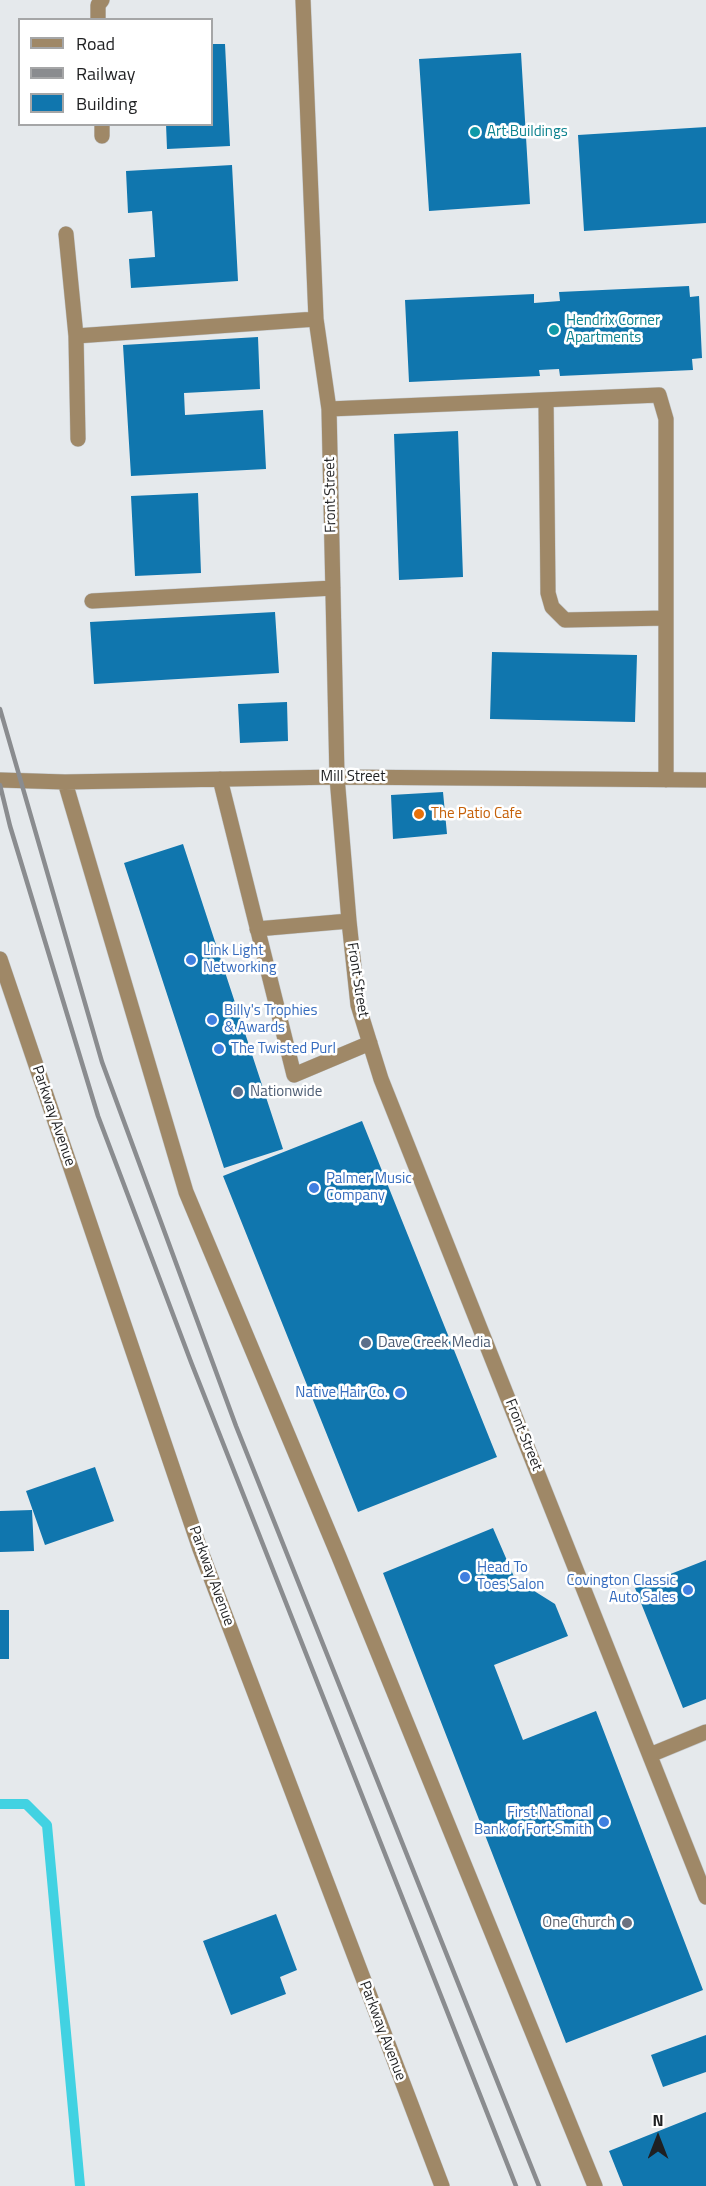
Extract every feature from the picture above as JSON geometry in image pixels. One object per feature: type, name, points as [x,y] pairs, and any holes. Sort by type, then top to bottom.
[{"type":"street","points":[[98,18],[98,5],[102,0]]},
{"type":"street","name":"Front Street","points":[[303,0],[316,319],[329,409],[337,777],[348,921],[358,1005],[381,1079],[706,1897]]},
{"type":"street","points":[[66,234],[76,336],[78,439]]},
{"type":"street","points":[[76,336],[316,319]]},
{"type":"street","points":[[329,409],[659,395],[666,419],[666,780]]},
{"type":"street","points":[[546,400],[548,593],[552,607],[565,620],[666,618]]},
{"type":"street","points":[[92,601],[333,588]]},
{"type":"street","name":"Mill Street","points":[[0,780],[65,782],[337,777],[706,780]]},
{"type":"street","points":[[220,779],[294,1075],[370,1043]]},
{"type":"street","points":[[65,782],[186,1192],[339,1557],[595,2186]]},
{"type":"street","points":[[257,929],[348,921]]},
{"type":"street","name":"Parkway Avenue","points":[[0,959],[200,1549],[442,2186]]},
{"type":"street","points":[[650,1755],[706,1732]]},
{"type":"building","points":[[213,44],[225,44],[230,146],[167,149],[166,126],[213,126]]},
{"type":"building","name":"Art Buildings","points":[[521,53],[530,204],[429,211],[419,59]]},
{"type":"building","name":"Art Buildings","points":[[706,127],[706,223],[584,231],[578,135]]},
{"type":"building","points":[[232,165],[238,281],[131,288],[129,259],[155,257],[152,211],[128,213],[126,171]]},
{"type":"building","name":"Hendrix Corner Apartments","points":[[689,286],[690,297],[699,296],[702,358],[692,359],[693,370],[560,376],[559,369],[539,370],[540,376],[409,382],[405,300],[534,294],[534,303],[560,301],[559,292]]},
{"type":"building","points":[[258,337],[260,389],[184,393],[185,415],[263,410],[266,469],[131,476],[123,345]]},
{"type":"building","points":[[458,431],[463,577],[399,580],[394,434]]},
{"type":"building","points":[[198,493],[201,573],[135,576],[131,496]]},
{"type":"building","points":[[275,612],[279,673],[94,684],[90,622]]},
{"type":"building","points":[[492,652],[637,655],[635,722],[490,719]]},
{"type":"building","points":[[287,702],[288,741],[240,743],[238,704]]},
{"type":"building","name":"The Patio Cafe","points":[[443,792],[447,834],[393,839],[391,795]]},
{"type":"building","points":[[183,844],[283,1149],[224,1168],[124,863]]},
{"type":"building","points":[[362,1121],[497,1457],[358,1512],[223,1176]]},
{"type":"building","points":[[95,1467],[114,1521],[45,1545],[26,1491]]},
{"type":"building","points":[[32,1510],[34,1551],[0,1552],[0,1511]]},
{"type":"building","points":[[493,1528],[515,1579],[555,1604],[568,1636],[494,1665],[523,1740],[596,1711],[703,1990],[566,2043],[383,1573]]},
{"type":"building","points":[[706,1560],[706,1699],[683,1708],[635,1588]]},
{"type":"building","points":[[0,1610],[9,1610],[9,1659],[0,1659]]},
{"type":"building","points":[[276,1914],[297,1970],[280,1977],[286,1994],[231,2015],[203,1941]]},
{"type":"building","points":[[706,2035],[706,2072],[663,2087],[651,2055]]},
{"type":"building","points":[[706,2112],[706,2186],[623,2186],[609,2151]]},
{"type":"waterway","points":[[0,1804],[26,1804],[47,1825],[80,2186]]},
{"type":"railway","points":[[0,709],[102,1062],[236,1426],[539,2186]]},
{"type":"railway","points":[[0,785],[10,826],[98,1116],[191,1362],[516,2186]]},
{"type":"place","name":"Art Buildings","points":[[475,132]]},
{"type":"place","name":"Hendrix Corner Apartments","points":[[554,330]]},
{"type":"place","name":"The Patio Cafe","points":[[419,814]]},
{"type":"place","name":"Link Light Networking","points":[[191,960]]},
{"type":"place","name":"Billy's Trophies & Awards","points":[[212,1020]]},
{"type":"place","name":"The Twisted Purl","points":[[219,1049]]},
{"type":"place","name":"Nationwide","points":[[238,1092]]},
{"type":"place","name":"Palmer Music Company","points":[[314,1188]]},
{"type":"place","name":"Dave Creek Media","points":[[366,1343]]},
{"type":"place","name":"Native Hair Co.","points":[[400,1393]]},
{"type":"place","name":"Head To Toes Salon","points":[[465,1577]]},
{"type":"place","name":"Covington Classic Auto Sales","points":[[688,1590]]},
{"type":"place","name":"First National Bank of Fort Smith","points":[[604,1822]]},
{"type":"place","name":"One Church","points":[[627,1923]]}]
